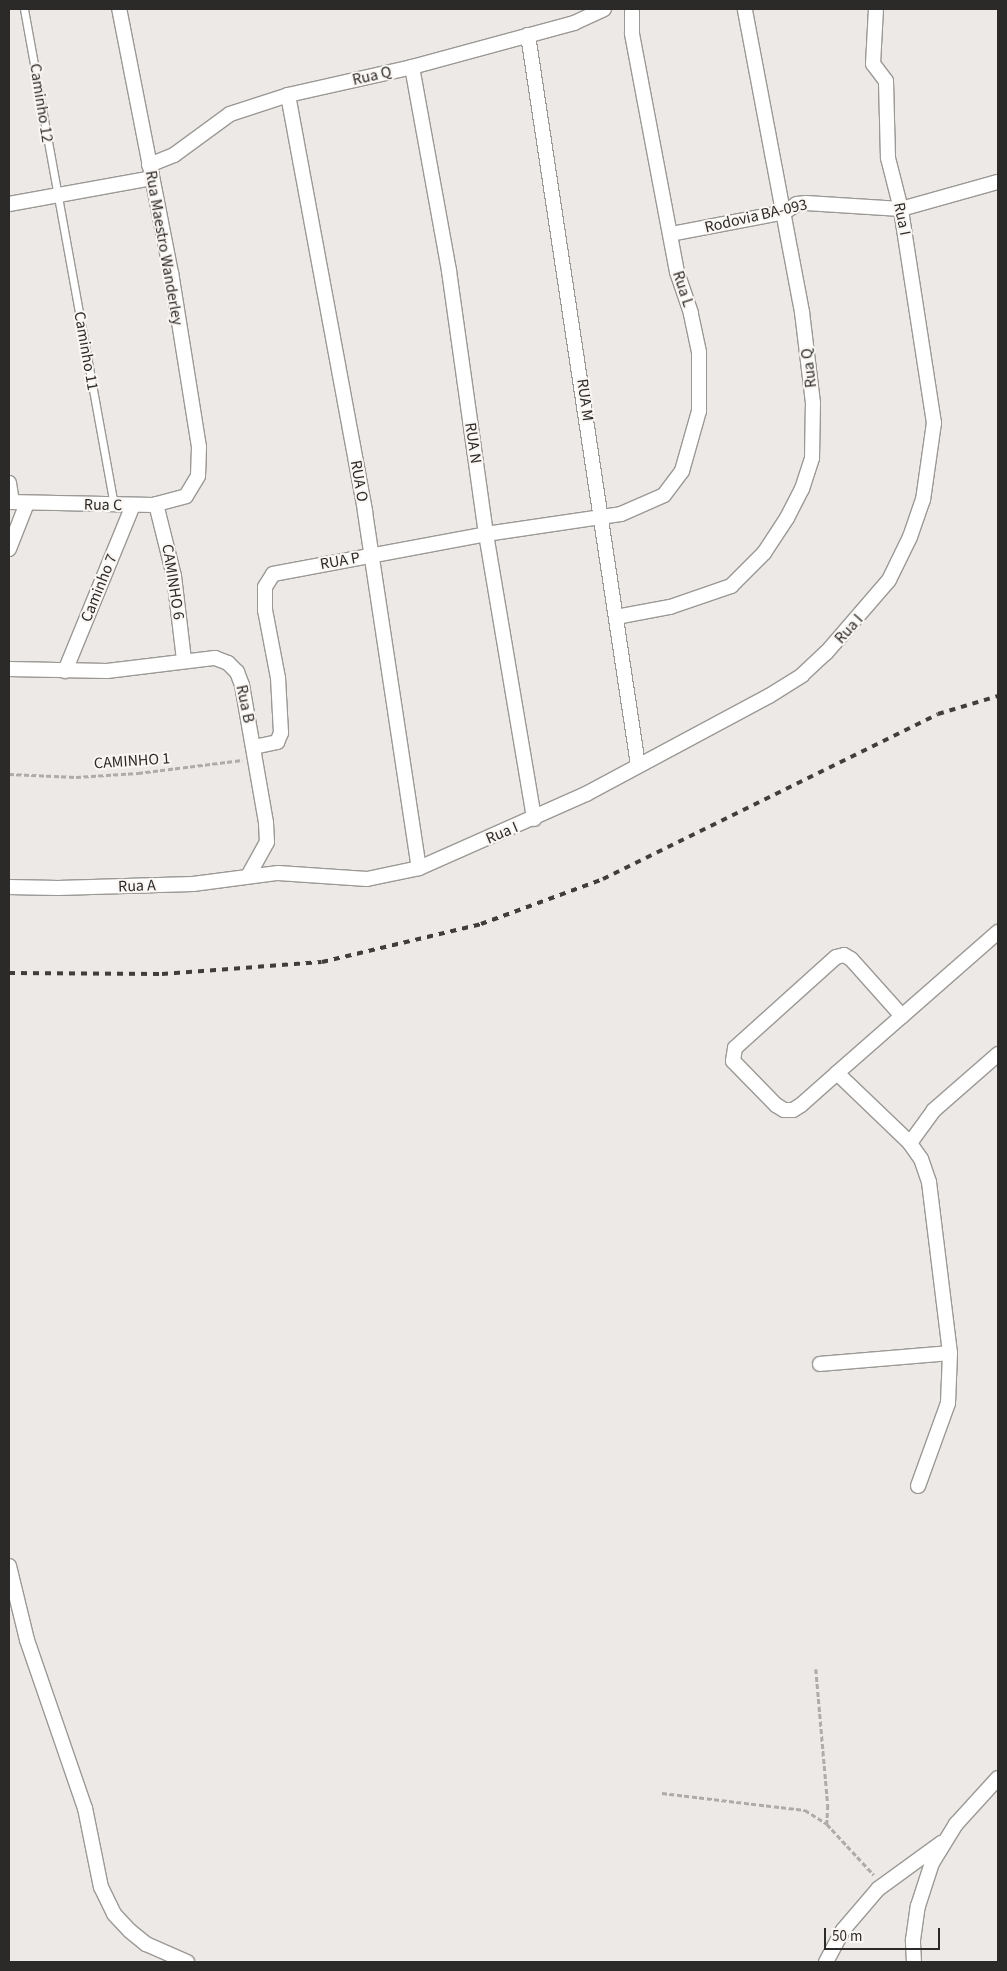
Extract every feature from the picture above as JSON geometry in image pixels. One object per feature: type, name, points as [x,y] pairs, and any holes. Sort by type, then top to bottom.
[{"type":"street","name":"Rua Maestro Wanderley","points":[[119,9],[199,448],[198,476],[192,488]]},
{"type":"street","name":"Rua Q","points":[[9,204],[57,197],[150,172],[230,114],[288,96],[412,67],[574,23],[604,9]]},
{"type":"street","name":"Rua Q","points":[[616,617],[670,607],[732,586],[764,553],[802,489],[812,458],[813,403],[785,212],[745,9]]},
{"type":"street","name":"Rua I","points":[[264,874],[367,879],[419,868],[534,819],[769,696],[802,675],[871,604],[889,580],[910,537],[922,500],[934,423],[901,209],[888,158],[886,81],[873,64],[876,9]]},
{"type":"street","name":"Rua L","points":[[602,518],[639,508],[664,495],[682,471],[695,432],[699,352],[691,312],[677,272],[632,32],[631,10]]},
{"type":"street","name":"RUA M","points":[[528,35],[638,765]]},
{"type":"street","name":"RUA N","points":[[412,67],[449,270],[486,534],[534,819]]},
{"type":"street","name":"RUA O","points":[[288,96],[372,556],[419,868]]},
{"type":"street","points":[[901,209],[998,182]]},
{"type":"street","name":"Rodovia BA-093","points":[[670,234],[785,212],[797,204],[818,202],[901,209]]},
{"type":"street","points":[[9,484],[10,502]]},
{"type":"street","name":"Rua C","points":[[10,502],[114,506],[156,504],[186,496],[192,488]]},
{"type":"street","points":[[9,549],[27,503]]},
{"type":"street","name":"CAMINHO 6","points":[[156,504],[174,576],[184,660]]},
{"type":"street","name":"Caminho 7","points":[[65,671],[133,505]]},
{"type":"street","name":"RUA P","points":[[255,753],[277,742],[281,733],[278,678],[265,610],[267,581],[278,572],[486,534],[602,518]]},
{"type":"street","name":"Rua B","points":[[9,669],[107,671],[184,660],[214,658],[228,663],[237,672],[255,753],[267,842],[249,875]]},
{"type":"street","name":"Rua A","points":[[9,887],[58,888],[193,884],[264,874]]},
{"type":"street","points":[[902,1016],[851,959],[844,955],[836,957],[733,1052],[733,1061],[784,1110],[801,1105],[998,932]]},
{"type":"street","points":[[910,1143],[934,1110],[998,1054]]},
{"type":"street","points":[[837,1073],[910,1143],[921,1159],[929,1182],[950,1353],[948,1403],[918,1486]]},
{"type":"street","points":[[820,1364],[950,1353]]},
{"type":"street","points":[[9,1566],[26,1640],[85,1808],[101,1888],[114,1914],[130,1931],[146,1944],[187,1962]]},
{"type":"street","points":[[914,1962],[913,1940],[920,1896],[943,1841],[972,1804],[998,1778]]},
{"type":"street","points":[[826,1962],[853,1916],[885,1882],[943,1841]]},
{"type":"lane","name":"Caminho 12","points":[[24,9],[57,197]]},
{"type":"lane","name":"Caminho 11","points":[[57,197],[114,506]]},
{"type":"path","name":"CAMINHO 1","points":[[9,774],[76,777],[138,773],[255,753]]},
{"type":"path","points":[[816,1669],[828,1805],[827,1824]]},
{"type":"path","points":[[662,1792],[795,1807],[816,1815],[827,1824],[864,1866],[885,1882]]},
{"type":"railway","points":[[9,973],[162,974],[322,962],[481,924],[603,879],[938,714],[998,696]]}]
